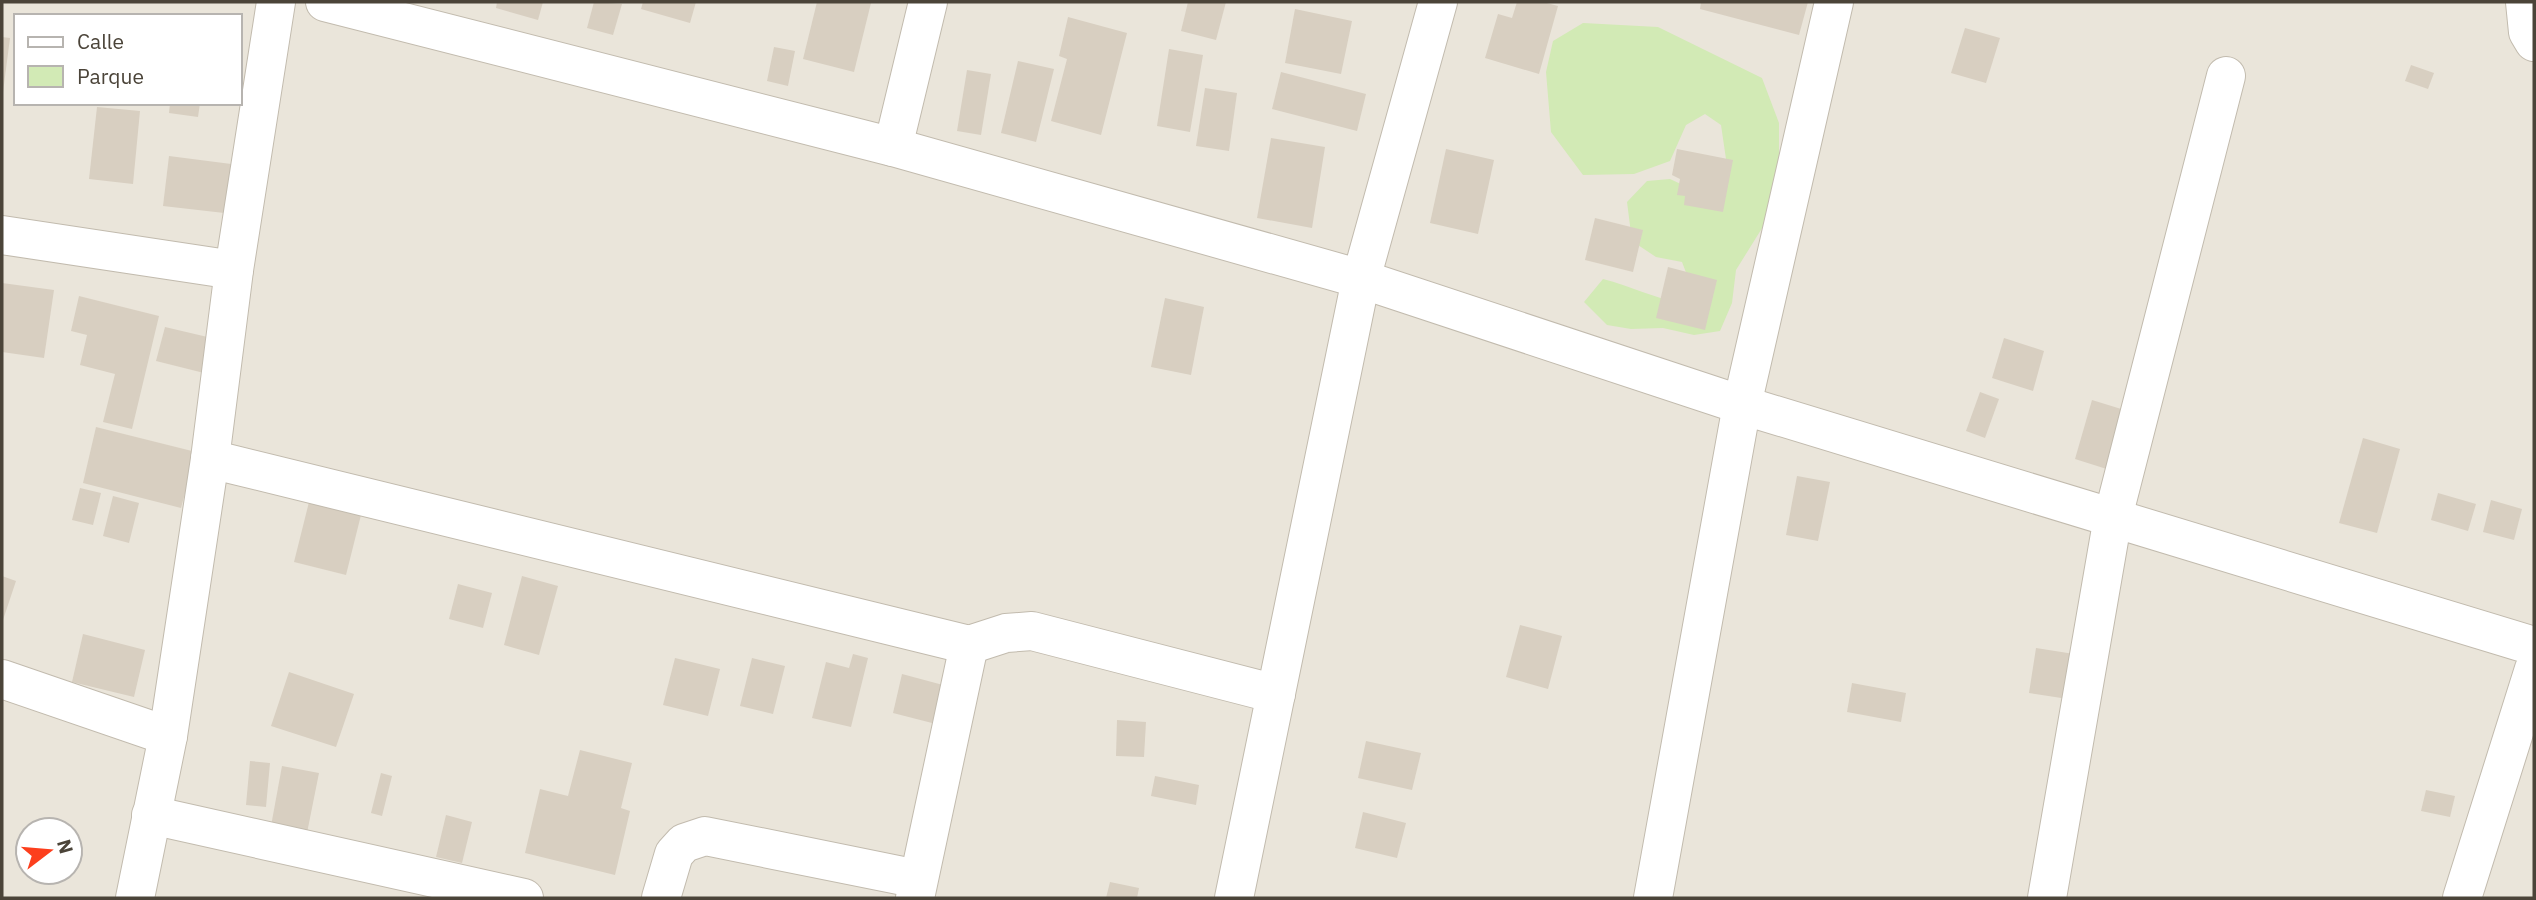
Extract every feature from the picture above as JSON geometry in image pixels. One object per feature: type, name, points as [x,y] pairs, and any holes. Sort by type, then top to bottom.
[{"type":"street","points":[[135,898],[168,736],[210,459],[234,270],[276,2]]},
{"type":"street","points":[[325,2],[893,146],[1361,279],[1742,405],[2534,646]]},
{"type":"street","points":[[893,146],[928,2]]},
{"type":"street","points":[[1234,898],[1361,279],[1438,2]]},
{"type":"street","points":[[1653,898],[1742,405],[1834,2]]},
{"type":"street","points":[[2525,2],[2528,32],[2534,42]]},
{"type":"street","points":[[2047,898],[2113,517],[2226,76]]},
{"type":"street","points":[[2,235],[234,270]]},
{"type":"street","points":[[210,459],[969,645],[1006,633],[1032,631],[1276,694]]},
{"type":"street","points":[[661,898],[674,855],[684,843],[705,836],[916,888],[969,645]]},
{"type":"street","points":[[2462,898],[2534,669]]},
{"type":"street","points":[[2,680],[168,736]]},
{"type":"street","points":[[151,815],[524,898]]},
{"type":"shaded area","points":[[2,2],[2534,2],[2534,898],[2,898]]},
{"type":"green space","points":[[1583,23],[1658,27],[1762,78],[1779,123],[1779,181],[1764,225],[1736,270],[1732,303],[1720,331],[1694,335],[1663,328],[1631,329],[1607,325],[1584,302],[1603,279],[1682,304],[1692,288],[1682,262],[1656,257],[1632,241],[1627,202],[1647,181],[1670,179],[1696,191],[1726,159],[1721,125],[1705,114],[1686,125],[1670,161],[1634,174],[1583,175],[1551,132],[1546,72],[1553,41]]},
{"type":"building","points":[[497,2],[543,2],[538,20],[496,8]]},
{"type":"building","points":[[594,2],[622,4],[613,35],[587,28]]},
{"type":"building","points":[[643,2],[696,2],[690,23],[641,9]]},
{"type":"building","points":[[817,2],[871,3],[854,72],[803,59]]},
{"type":"building","points":[[1188,2],[1226,2],[1216,40],[1181,31]]},
{"type":"building","points":[[1517,2],[1543,2],[1558,6],[1539,74],[1485,58],[1498,14],[1512,18]]},
{"type":"building","points":[[1701,2],[1808,2],[1799,35],[1700,9]]},
{"type":"building","points":[[1295,9],[1352,21],[1341,74],[1285,63]]},
{"type":"building","points":[[1068,17],[1127,33],[1101,135],[1051,121],[1067,59],[1059,56]]},
{"type":"building","points":[[1965,28],[2000,38],[1986,83],[1951,73]]},
{"type":"building","points":[[2,37],[10,38],[3,92],[2,92]]},
{"type":"building","points":[[774,47],[795,51],[788,86],[767,81]]},
{"type":"building","points":[[1169,49],[1203,55],[1190,132],[1157,126]]},
{"type":"building","points":[[1018,61],[1054,69],[1036,142],[1001,133]]},
{"type":"building","points":[[2411,65],[2434,73],[2428,89],[2405,81]]},
{"type":"building","points":[[967,70],[991,74],[981,135],[957,131]]},
{"type":"building","points":[[1281,72],[1366,94],[1357,131],[1272,109]]},
{"type":"building","points":[[1205,88],[1237,93],[1229,151],[1196,146]]},
{"type":"building","points":[[170,105],[200,105],[198,117],[169,113]]},
{"type":"building","points":[[97,107],[140,111],[133,184],[89,179]]},
{"type":"building","points":[[1271,138],[1325,147],[1312,228],[1257,218]]},
{"type":"building","points":[[1446,149],[1494,160],[1478,234],[1430,223]]},
{"type":"building","points":[[1677,149],[1733,160],[1723,212],[1684,205],[1685,196],[1677,195],[1680,179],[1672,175]]},
{"type":"building","points":[[169,156],[239,165],[233,214],[163,206]]},
{"type":"building","points":[[1595,218],[1643,230],[1633,272],[1585,260]]},
{"type":"building","points":[[1668,267],[1717,280],[1705,330],[1656,318]]},
{"type":"building","points":[[2,283],[54,290],[44,358],[2,352]]},
{"type":"building","points":[[79,296],[159,316],[132,429],[103,422],[115,374],[80,365],[87,335],[71,331]]},
{"type":"building","points":[[1165,298],[1204,307],[1191,375],[1151,367]]},
{"type":"building","points":[[165,327],[216,339],[208,374],[156,361]]},
{"type":"building","points":[[2004,338],[2044,351],[2033,391],[1992,378]]},
{"type":"building","points":[[1980,392],[1999,399],[1985,438],[1966,431]]},
{"type":"building","points":[[2092,400],[2131,412],[2113,471],[2075,459]]},
{"type":"building","points":[[96,427],[196,452],[181,508],[83,483]]},
{"type":"building","points":[[2363,438],[2400,449],[2377,533],[2339,523]]},
{"type":"building","points":[[1797,476],[1830,482],[1818,541],[1786,535]]},
{"type":"building","points":[[80,488],[101,493],[93,525],[72,520]]},
{"type":"building","points":[[2438,493],[2476,504],[2468,531],[2431,520]]},
{"type":"building","points":[[113,496],[139,503],[129,543],[103,536]]},
{"type":"building","points":[[310,498],[362,511],[346,575],[294,562]]},
{"type":"building","points":[[2491,500],[2522,509],[2514,540],[2483,532]]},
{"type":"building","points":[[2,576],[16,581],[2,623]]},
{"type":"building","points":[[522,576],[558,586],[539,655],[504,645]]},
{"type":"building","points":[[458,584],[492,593],[483,628],[449,619]]},
{"type":"building","points":[[1520,625],[1562,636],[1548,689],[1506,677]]},
{"type":"building","points":[[83,634],[145,650],[134,697],[72,682]]},
{"type":"building","points":[[2036,648],[2074,654],[2068,699],[2029,693]]},
{"type":"building","points":[[853,654],[868,658],[851,727],[812,718],[826,662],[849,668]]},
{"type":"building","points":[[675,658],[720,669],[708,716],[663,705]]},
{"type":"building","points":[[752,658],[785,666],[773,714],[740,706]]},
{"type":"building","points":[[289,672],[354,694],[336,747],[271,726]]},
{"type":"building","points":[[902,674],[943,685],[932,723],[893,713]]},
{"type":"building","points":[[1852,683],[1906,693],[1901,722],[1847,712]]},
{"type":"building","points":[[1117,720],[1146,722],[1144,757],[1116,756]]},
{"type":"building","points":[[1366,741],[1421,753],[1412,790],[1358,778]]},
{"type":"building","points":[[580,750],[632,763],[621,808],[630,811],[615,875],[525,853],[540,789],[568,796]]},
{"type":"building","points":[[250,761],[270,763],[266,807],[246,805]]},
{"type":"building","points":[[282,766],[319,773],[307,833],[271,826]]},
{"type":"building","points":[[381,773],[392,776],[382,816],[371,813]]},
{"type":"building","points":[[1155,776],[1199,785],[1196,805],[1151,796]]},
{"type":"building","points":[[2426,790],[2455,796],[2450,817],[2421,811]]},
{"type":"building","points":[[1363,812],[1406,823],[1397,858],[1355,848]]},
{"type":"building","points":[[446,815],[472,822],[462,863],[436,857]]},
{"type":"building","points":[[1110,882],[1139,888],[1137,898],[1106,898]]}]
